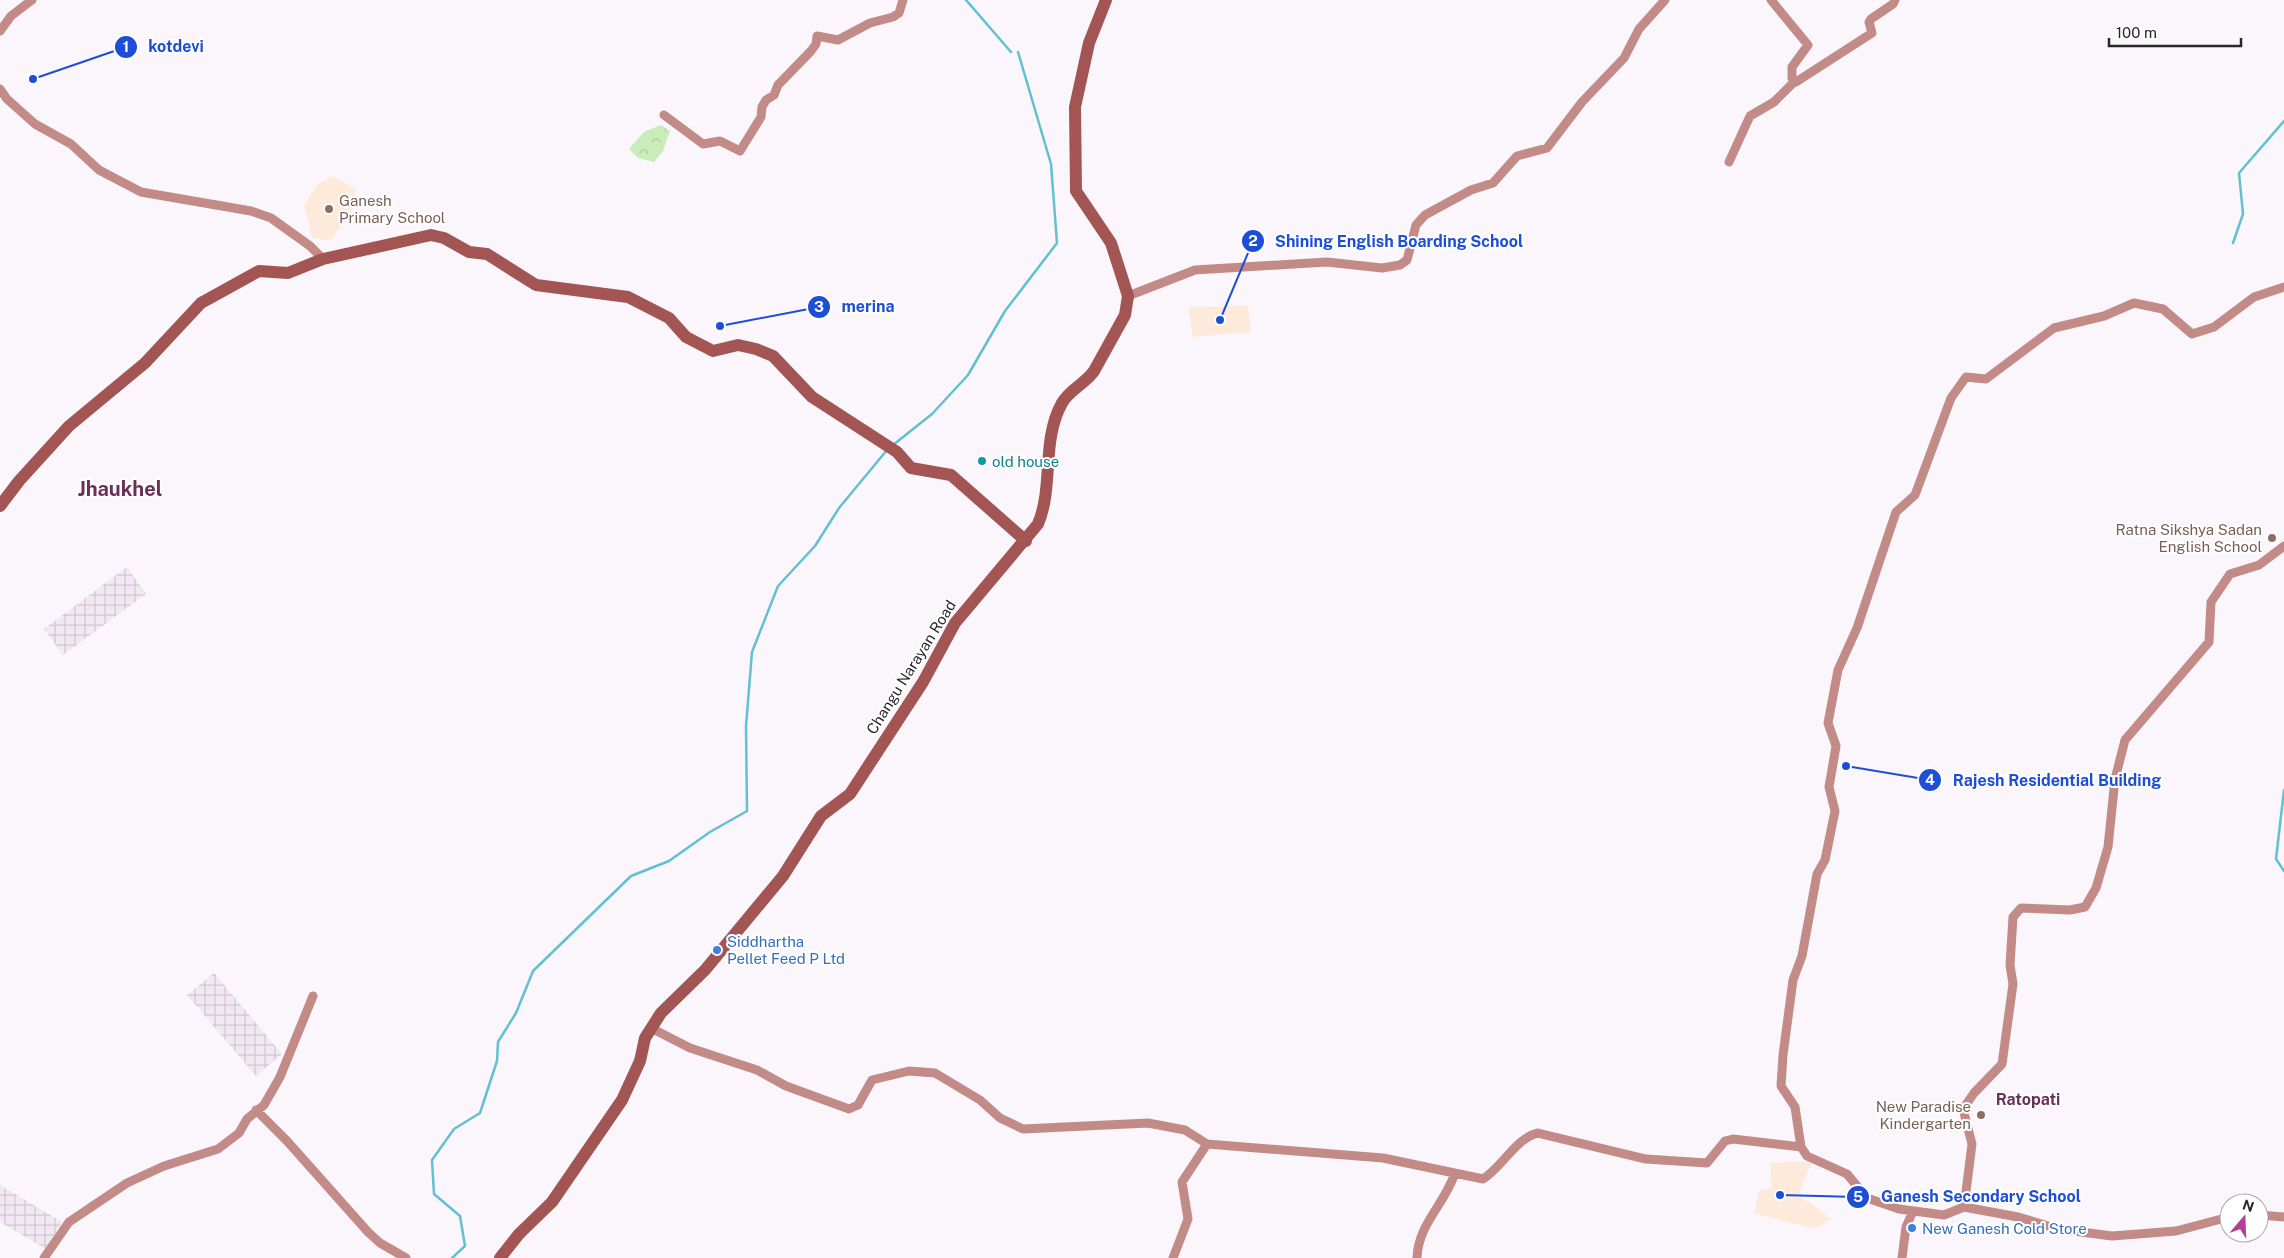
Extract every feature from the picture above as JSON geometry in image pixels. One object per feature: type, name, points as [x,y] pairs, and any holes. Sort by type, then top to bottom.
[{"type":"main road","points":[[1106,0],[1089,43],[1075,107],[1076,191],[1111,243],[1128,296]]},
{"type":"main road","points":[[0,506],[19,481],[69,426],[145,363],[201,303],[259,271],[288,273],[323,259],[430,235],[444,238],[469,252],[487,254],[536,285],[628,298],[669,318],[686,337],[713,351],[738,345],[756,349],[773,356],[812,397],[897,452],[911,468],[952,475],[1026,540]]},
{"type":"main road","name":"Changu Narayan Road","points":[[500,1258],[519,1234],[552,1202],[622,1100],[640,1061],[645,1038],[650,1028],[661,1013],[705,970],[783,876],[821,816],[850,794],[923,682],[955,624],[1038,524],[1045,505],[1047,458],[1059,410],[1069,392],[1088,379],[1094,371],[1125,315],[1128,296]]},
{"type":"street","points":[[0,31],[11,16],[32,0]]},
{"type":"street","points":[[664,115],[703,144],[720,141],[740,152],[760,118],[762,107],[766,100],[774,95],[778,85],[811,51],[816,44],[817,36],[838,40],[870,23],[893,17],[898,13],[903,0]]},
{"type":"street","points":[[1128,296],[1195,270],[1327,262],[1382,268],[1400,265],[1407,260],[1416,225],[1425,215],[1472,190],[1493,182],[1517,156],[1547,148],[1582,102],[1624,58],[1639,30],[1666,0]]},
{"type":"street","points":[[1770,0],[1808,45],[1792,67],[1792,78],[1795,81]]},
{"type":"street","points":[[1730,162],[1743,127],[1750,116],[1770,105],[1795,81],[1872,33],[1869,22],[1871,19],[1896,0]]},
{"type":"street","points":[[0,89],[35,124],[71,144],[99,170],[141,192],[251,211],[271,218],[310,246],[323,259]]},
{"type":"street","points":[[2219,1220],[2176,1231],[2112,1236],[2058,1229],[2018,1217],[1964,1207],[1944,1215],[1899,1209],[1867,1198],[1847,1174],[1807,1156],[1801,1147],[1795,1106],[1781,1086],[1782,1055],[1793,980],[1802,956],[1816,874],[1825,860],[1835,811],[1829,787],[1836,746],[1828,723],[1838,670],[1857,628],[1896,512],[1915,494],[1951,398],[1966,377],[1986,379],[2054,328],[2104,316],[2134,303],[2163,309],[2192,334],[2214,327],[2254,297],[2284,287]]},
{"type":"street","points":[[1964,1207],[1972,1144],[1962,1109],[1974,1093],[2002,1064],[2013,984],[2010,965],[2013,917],[2020,908],[2070,910],[2085,906],[2096,888],[2108,847],[2115,778],[2125,740],[2209,642],[2211,602],[2230,574],[2258,565],[2284,546]]},
{"type":"street","points":[[44,1258],[69,1222],[127,1183],[164,1166],[218,1149],[238,1133],[256,1110],[264,1105],[280,1077],[313,996]]},
{"type":"street","points":[[650,1028],[690,1048],[757,1070],[786,1086],[848,1108],[858,1105],[872,1080],[909,1071],[935,1073],[980,1100],[1000,1118],[1023,1129],[1148,1123],[1186,1130],[1208,1144],[1383,1158],[1483,1179],[1494,1172],[1528,1135],[1538,1133],[1646,1159],[1707,1163],[1725,1141],[1734,1139],[1801,1147]]},
{"type":"street","points":[[256,1110],[287,1141],[368,1232],[380,1243],[406,1258]]},
{"type":"street","points":[[1173,1258],[1188,1220],[1182,1182],[1208,1144]]},
{"type":"street","points":[[1417,1258],[1420,1238],[1427,1223],[1443,1200],[1455,1173]]},
{"type":"street","points":[[1902,1258],[1906,1227],[1913,1211]]},
{"type":"street","points":[[2269,1216],[2284,1217]]},
{"type":"shaded area","name":"Ganesh Primary School","points":[[333,176],[356,189],[352,213],[329,241],[312,237],[304,205],[317,185]]},
{"type":"shaded area","points":[[1248,306],[1251,332],[1193,337],[1188,307]]},
{"type":"shaded area","points":[[127,567],[146,594],[63,655],[44,629]]},
{"type":"shaded area","points":[[214,973],[282,1054],[256,1076],[187,995]]},
{"type":"shaded area","points":[[1812,1161],[1800,1191],[1802,1199],[1812,1204],[1831,1219],[1815,1229],[1754,1213],[1759,1190],[1772,1188],[1770,1163]]},
{"type":"shaded area","points":[[0,1185],[62,1222],[46,1249],[0,1222]]},
{"type":"green space","points":[[661,125],[670,131],[663,151],[654,162],[638,158],[629,149],[644,132]]},
{"type":"waterway","points":[[966,0],[1011,52]]},
{"type":"waterway","points":[[893,445],[932,414],[968,375],[1005,311],[1057,243],[1051,164],[1018,52]]},
{"type":"waterway","points":[[2233,243],[2243,214],[2239,173],[2284,121]]},
{"type":"waterway","points":[[452,1258],[465,1246],[460,1216],[434,1194],[432,1160],[454,1129],[480,1113],[497,1061],[498,1042],[516,1013],[533,971],[631,876],[669,861],[710,832],[747,811],[746,726],[752,652],[778,586],[815,546],[839,508],[887,450]]},
{"type":"waterway","points":[[2284,790],[2276,859],[2284,871]]},
{"type":"place","name":"kotdevi","points":[[33,79]]},
{"type":"place","name":"Ganesh Primary School","points":[[329,209]]},
{"type":"place","name":"Shining English Boarding School","points":[[1220,320]]},
{"type":"place","name":"merina","points":[[720,326]]},
{"type":"place","name":"old house","points":[[982,461]]},
{"type":"place","name":"Ratna Sikshya Sadan English School","points":[[2272,538]]},
{"type":"place","name":"Rajesh Residential Building","points":[[1846,766]]},
{"type":"place","name":"Siddhartha Pellet Feed P Ltd","points":[[717,950]]},
{"type":"place","name":"New Paradise Kindergarten","points":[[1981,1115]]},
{"type":"place","name":"Ganesh Secondary School","points":[[1780,1195]]},
{"type":"place","name":"New Ganesh Cold Store","points":[[1912,1228]]},
{"type":"district","name":"Jhaukhel","points":[[120,489]]},
{"type":"district","name":"Ratopati","points":[[2028,1099]]}]
